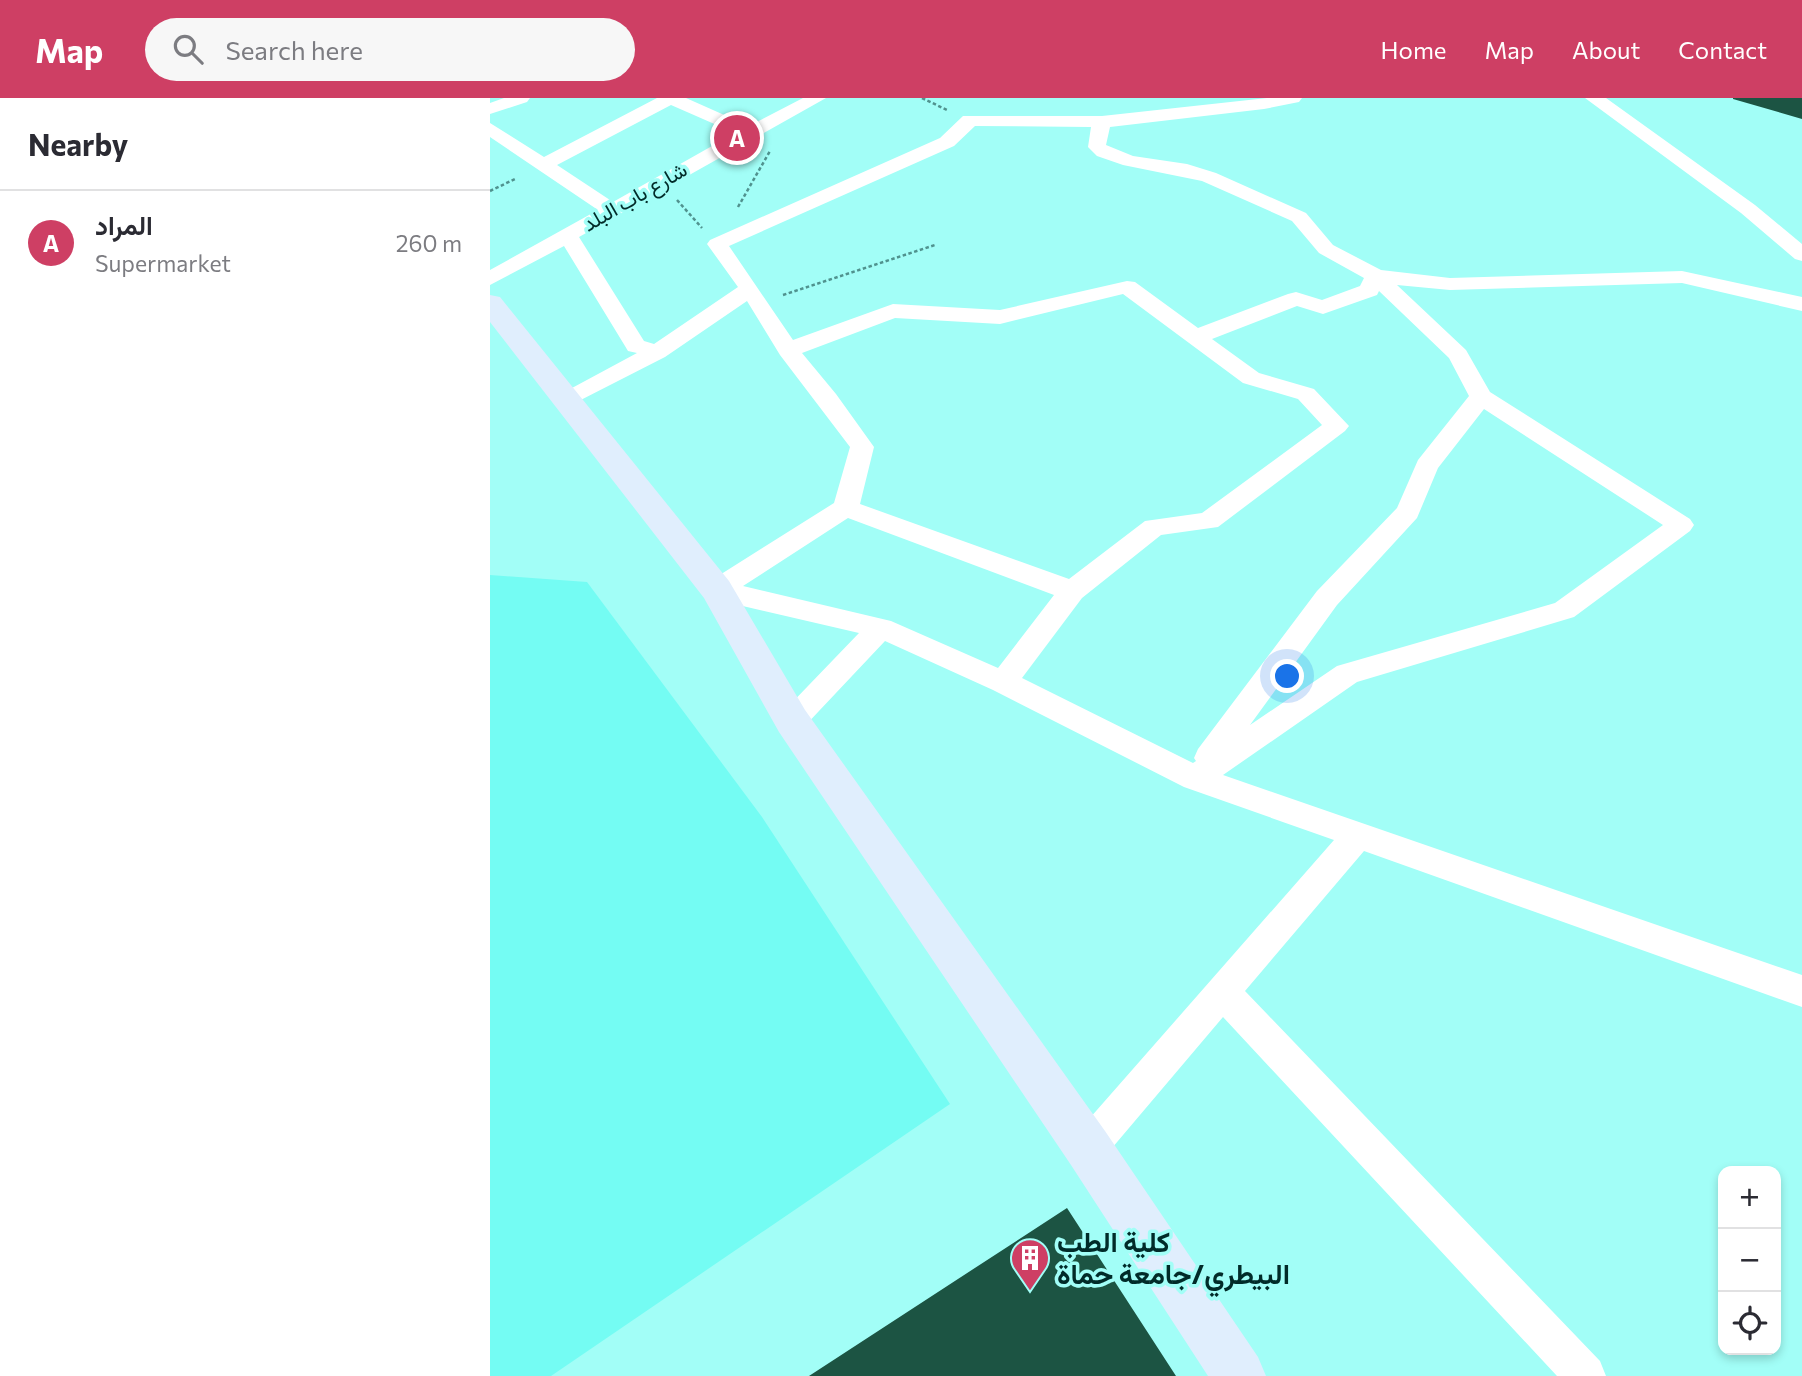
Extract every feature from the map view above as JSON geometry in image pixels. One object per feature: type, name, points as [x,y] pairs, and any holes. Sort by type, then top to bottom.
[{"type":"street","points":[[490,109],[521,98]]},
{"type":"street","points":[[543,165],[671,98],[749,132]]},
{"type":"street","name":"شارع باب البلد","points":[[490,279],[749,132],[817,98]]},
{"type":"street","points":[[718,590],[846,508],[862,447],[788,350],[755,296],[717,244],[947,142],[970,120],[1102,122],[1264,104],[1293,98]]},
{"type":"street","points":[[1594,98],[1748,209],[1802,255]]},
{"type":"street","points":[[1102,122],[1096,142],[1097,147],[1104,152],[1130,161],[1187,170],[1209,177],[1299,217],[1326,249],[1376,276],[1458,355],[1481,397],[1681,525],[1564,610],[1347,674],[1195,778]]},
{"type":"street","points":[[490,129],[613,211]]},
{"type":"street","points":[[568,235],[636,346],[657,352]]},
{"type":"street","points":[[1376,276],[1450,285],[1682,277],[1802,304]]},
{"type":"street","points":[[1196,337],[1296,299],[1324,307],[1369,290],[1376,276]]},
{"type":"street","points":[[788,350],[893,311],[1000,317],[1127,287],[1251,378],[1306,394],[1337,426],[1209,521],[1154,527],[1072,591],[1003,682]]},
{"type":"street","points":[[567,400],[755,296]]},
{"type":"street","points":[[490,303],[718,590],[793,721],[1088,1148],[1239,1376]]},
{"type":"street","points":[[1195,778],[1327,598],[1408,512],[1427,466],[1481,397]]},
{"type":"street","points":[[846,508],[1072,591]]},
{"type":"street","points":[[718,590],[881,628],[1003,682],[1195,778],[1802,992]]},
{"type":"street","points":[[793,721],[881,628]]},
{"type":"street","points":[[1088,1148],[1358,835]]},
{"type":"street","points":[[1223,992],[1585,1376]]},
{"type":"path","points":[[661,183],[717,244],[774,143],[749,132]]},
{"type":"path","points":[[755,296],[935,246]]},
{"type":"shaded area","points":[[490,575],[587,582],[762,817],[950,1104],[551,1376],[490,1376]]},
{"type":"building","points":[[1802,98],[1802,119],[1733,99]]},
{"type":"building","name":"كلية الطب البيطري/جامعة حماة","points":[[1067,1208],[1176,1376],[809,1376]]},
{"type":"place","name":"المراد","points":[[737,138]]},
{"type":"place","name":"كلية الطب البيطري/جامعة حماة","points":[[1030,1292]]}]
